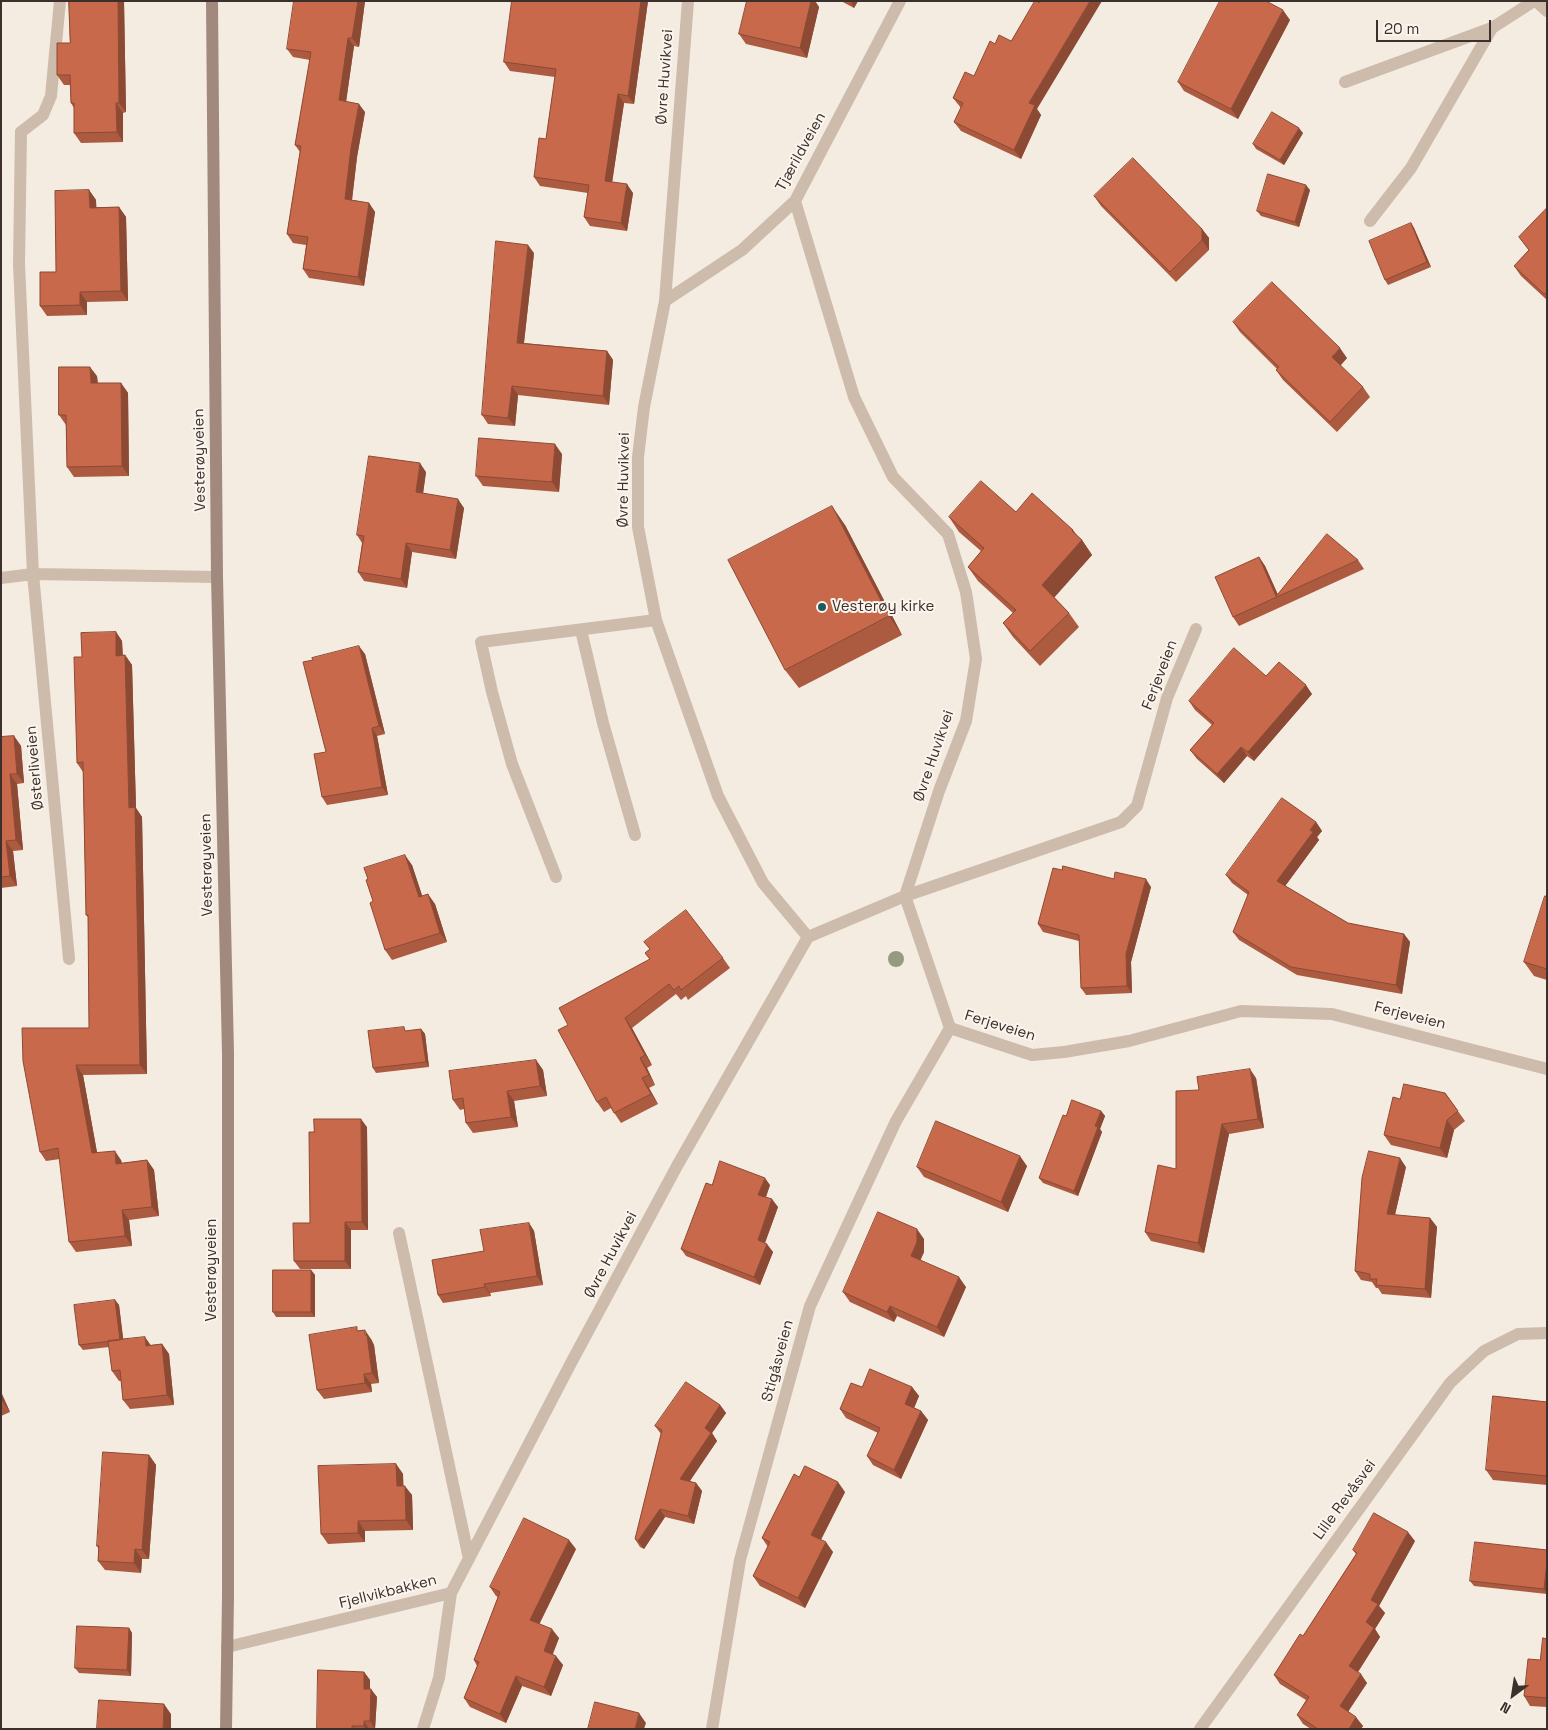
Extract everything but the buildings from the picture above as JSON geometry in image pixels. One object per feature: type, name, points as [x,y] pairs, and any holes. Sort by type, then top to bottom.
[{"type":"main road","name":"Vesterøyveien","points":[[212,1],[217,577],[228,1053],[228,1596],[226,1729]]},
{"type":"street","name":"Østerliveien","points":[[60,1],[51,96],[43,115],[21,132],[19,264],[33,574],[69,959]]},
{"type":"street","name":"Øvre Huvikvei","points":[[451,1593],[571,1363],[677,1166],[808,937],[763,883],[718,796],[656,620],[638,527],[638,457],[644,407],[665,301],[685,18],[688,1]]},
{"type":"street","name":"Tjærildveien","points":[[665,301],[742,250],[795,201],[900,1]]},
{"type":"street","points":[[1346,82],[1492,28],[1535,1],[1547,11]]},
{"type":"street","points":[[1370,221],[1411,168],[1492,28]]},
{"type":"street","name":"Øvre Huvikvei","points":[[795,201],[854,397],[893,477],[948,534],[966,592],[976,659],[966,721],[939,791],[905,896]]},
{"type":"street","points":[[1,578],[33,574],[217,577]]},
{"type":"street","points":[[556,878],[512,764],[492,692],[481,642],[656,620]]},
{"type":"street","name":"Ferjeveien","points":[[1196,629],[1167,698],[1137,806],[1120,822],[905,896],[950,1028],[1032,1055],[1064,1052],[1129,1041],[1241,1011],[1332,1014],[1547,1069]]},
{"type":"street","points":[[582,630],[602,723],[635,835]]},
{"type":"street","points":[[808,937],[905,896]]},
{"type":"street","name":"Stigåsveien","points":[[712,1729],[740,1560],[810,1306],[896,1121],[950,1028]]},
{"type":"street","points":[[399,1233],[468,1559]]},
{"type":"street","name":"Lille Revåsvei","points":[[1200,1729],[1450,1383],[1484,1351],[1518,1334],[1547,1332]]},
{"type":"street","name":"Fjellvikbakken","points":[[226,1647],[451,1593],[439,1678],[423,1729]]},
{"type":"place","name":"Vesterøy kirke","points":[[822,607]]}]
